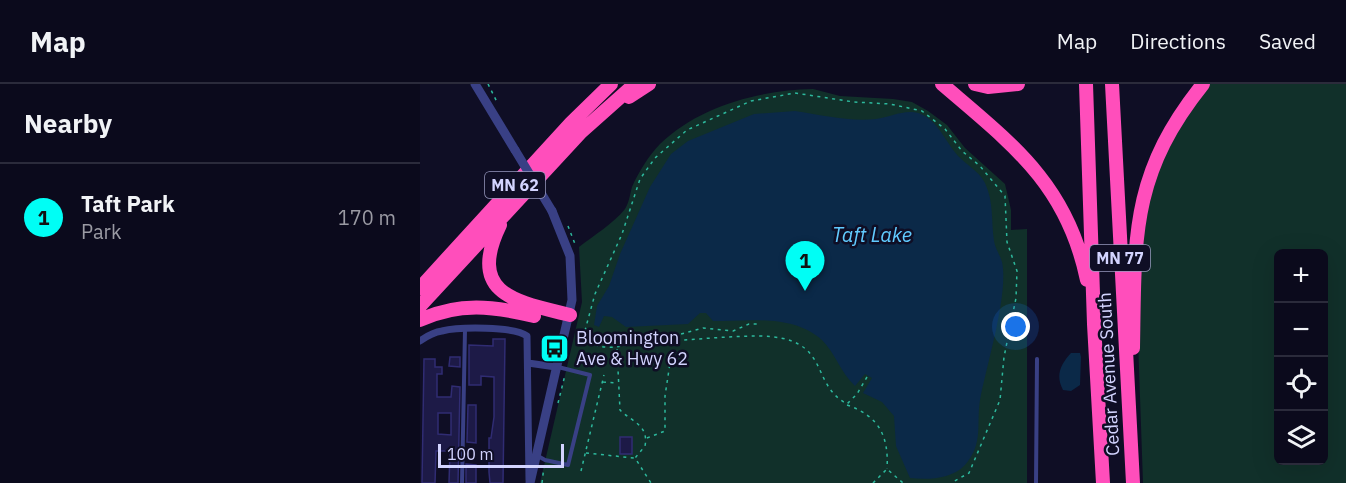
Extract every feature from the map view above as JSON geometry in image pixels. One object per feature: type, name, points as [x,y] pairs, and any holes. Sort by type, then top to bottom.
[{"type":"highway","name":"MN 62","points":[[420,288],[571,123],[611,84]]},
{"type":"highway","name":"MN 62","points":[[420,306],[581,132],[635,84]]},
{"type":"highway","points":[[581,132],[649,84]]},
{"type":"highway","points":[[942,84],[1020,152],[1058,201],[1078,244],[1094,324]]},
{"type":"highway","points":[[975,84],[1001,87],[1018,84]]},
{"type":"highway","name":"Cedar Avenue South","points":[[1086,84],[1094,324],[1103,483]]},
{"type":"highway","name":"Cedar Avenue South","points":[[1112,84],[1133,483]]},
{"type":"highway","points":[[1130,431],[1136,248],[1140,211],[1148,178],[1162,144],[1203,84]]},
{"type":"highway","points":[[507,211],[489,253],[494,282],[513,300],[569,319]]},
{"type":"highway","points":[[420,320],[443,311],[481,306],[569,319]]},
{"type":"street","points":[[475,84],[552,211],[570,256],[573,286],[569,319],[529,483]]},
{"type":"street","points":[[420,341],[442,331],[465,329],[517,330],[527,336],[529,483]]},
{"type":"street","points":[[528,363],[556,367]]},
{"type":"lane","points":[[462,483],[465,329]]},
{"type":"lane","points":[[1036,483],[1037,359]]},
{"type":"lane","points":[[535,454],[545,460],[568,465],[590,375],[556,367]]},
{"type":"path","points":[[903,483],[887,469],[884,434],[859,409],[837,399],[814,355],[802,346],[782,338],[760,336],[673,343],[646,342],[617,348],[594,344],[587,340],[584,334],[587,320],[622,234],[640,179],[655,158],[678,137],[704,122],[751,101],[795,93],[854,102],[890,104],[922,111],[945,129],[962,152],[980,165],[1005,196],[1007,242],[1017,270],[1017,298],[1004,357],[1000,400],[969,474],[951,483]]},
{"type":"path","points":[[646,342],[658,334],[681,334],[697,328],[733,331],[759,324]]},
{"type":"path","points":[[646,438],[665,431],[665,396],[673,343]]},
{"type":"path","points":[[585,453],[627,460],[635,458],[645,446],[644,429],[636,420],[620,410],[617,348]]},
{"type":"path","points":[[580,471],[604,375]]},
{"type":"path","points":[[846,404],[857,394],[867,377]]},
{"type":"path","points":[[602,382],[618,383]]},
{"type":"path","points":[[635,458],[651,483]]},
{"type":"path","points":[[873,483],[887,469]]},
{"type":"green space","points":[[1207,84],[1346,84],[1346,483],[1143,483],[1137,311],[1140,231],[1156,166]]},
{"type":"green space","points":[[813,89],[840,96],[912,102],[947,125],[965,148],[1005,184],[1011,210],[1011,230],[1027,229],[1027,483],[540,483],[582,302],[579,247],[625,209],[632,187],[644,164],[660,144],[676,131],[712,110],[731,103],[772,93]]},
{"type":"water","name":"Taft Lake","points":[[795,111],[856,120],[876,119],[904,112],[921,114],[936,125],[957,155],[978,174],[988,190],[993,234],[1002,262],[1000,311],[980,400],[975,449],[960,470],[947,476],[910,478],[896,446],[894,416],[882,402],[863,393],[872,378],[865,374],[855,386],[822,340],[798,326],[755,320],[713,321],[706,313],[700,313],[688,324],[626,327],[612,317],[604,316],[599,327],[594,325],[597,306],[609,286],[620,254],[650,187],[671,154],[688,141],[754,114]]},
{"type":"water","points":[[1071,353],[1080,353],[1081,357],[1080,385],[1071,391],[1063,390],[1059,375],[1064,361]]},
{"type":"building","points":[[493,339],[505,339],[503,483],[490,483],[489,472],[489,438],[491,438],[494,417],[494,377],[481,376],[481,385],[469,385],[469,345],[493,346]]},
{"type":"building","points":[[450,357],[460,357],[460,367],[449,366]]},
{"type":"building","points":[[424,359],[435,359],[435,367],[442,367],[442,374],[437,374],[437,397],[451,397],[452,386],[460,387],[458,483],[449,483],[450,451],[436,451],[435,483],[422,483]],"holes":[[[438,413],[451,413],[451,435],[438,434]]]},
{"type":"building","points":[[468,405],[476,405],[476,443],[467,442]]},
{"type":"building","points":[[620,437],[632,437],[632,454],[620,454]]},
{"type":"building","points":[[466,464],[476,465],[476,483],[466,483]]},
{"type":"place","name":"Taft Park","points":[[805,291]]},
{"type":"place","name":"Bloomington Ave & Hwy 62","points":[[555,348]]}]
